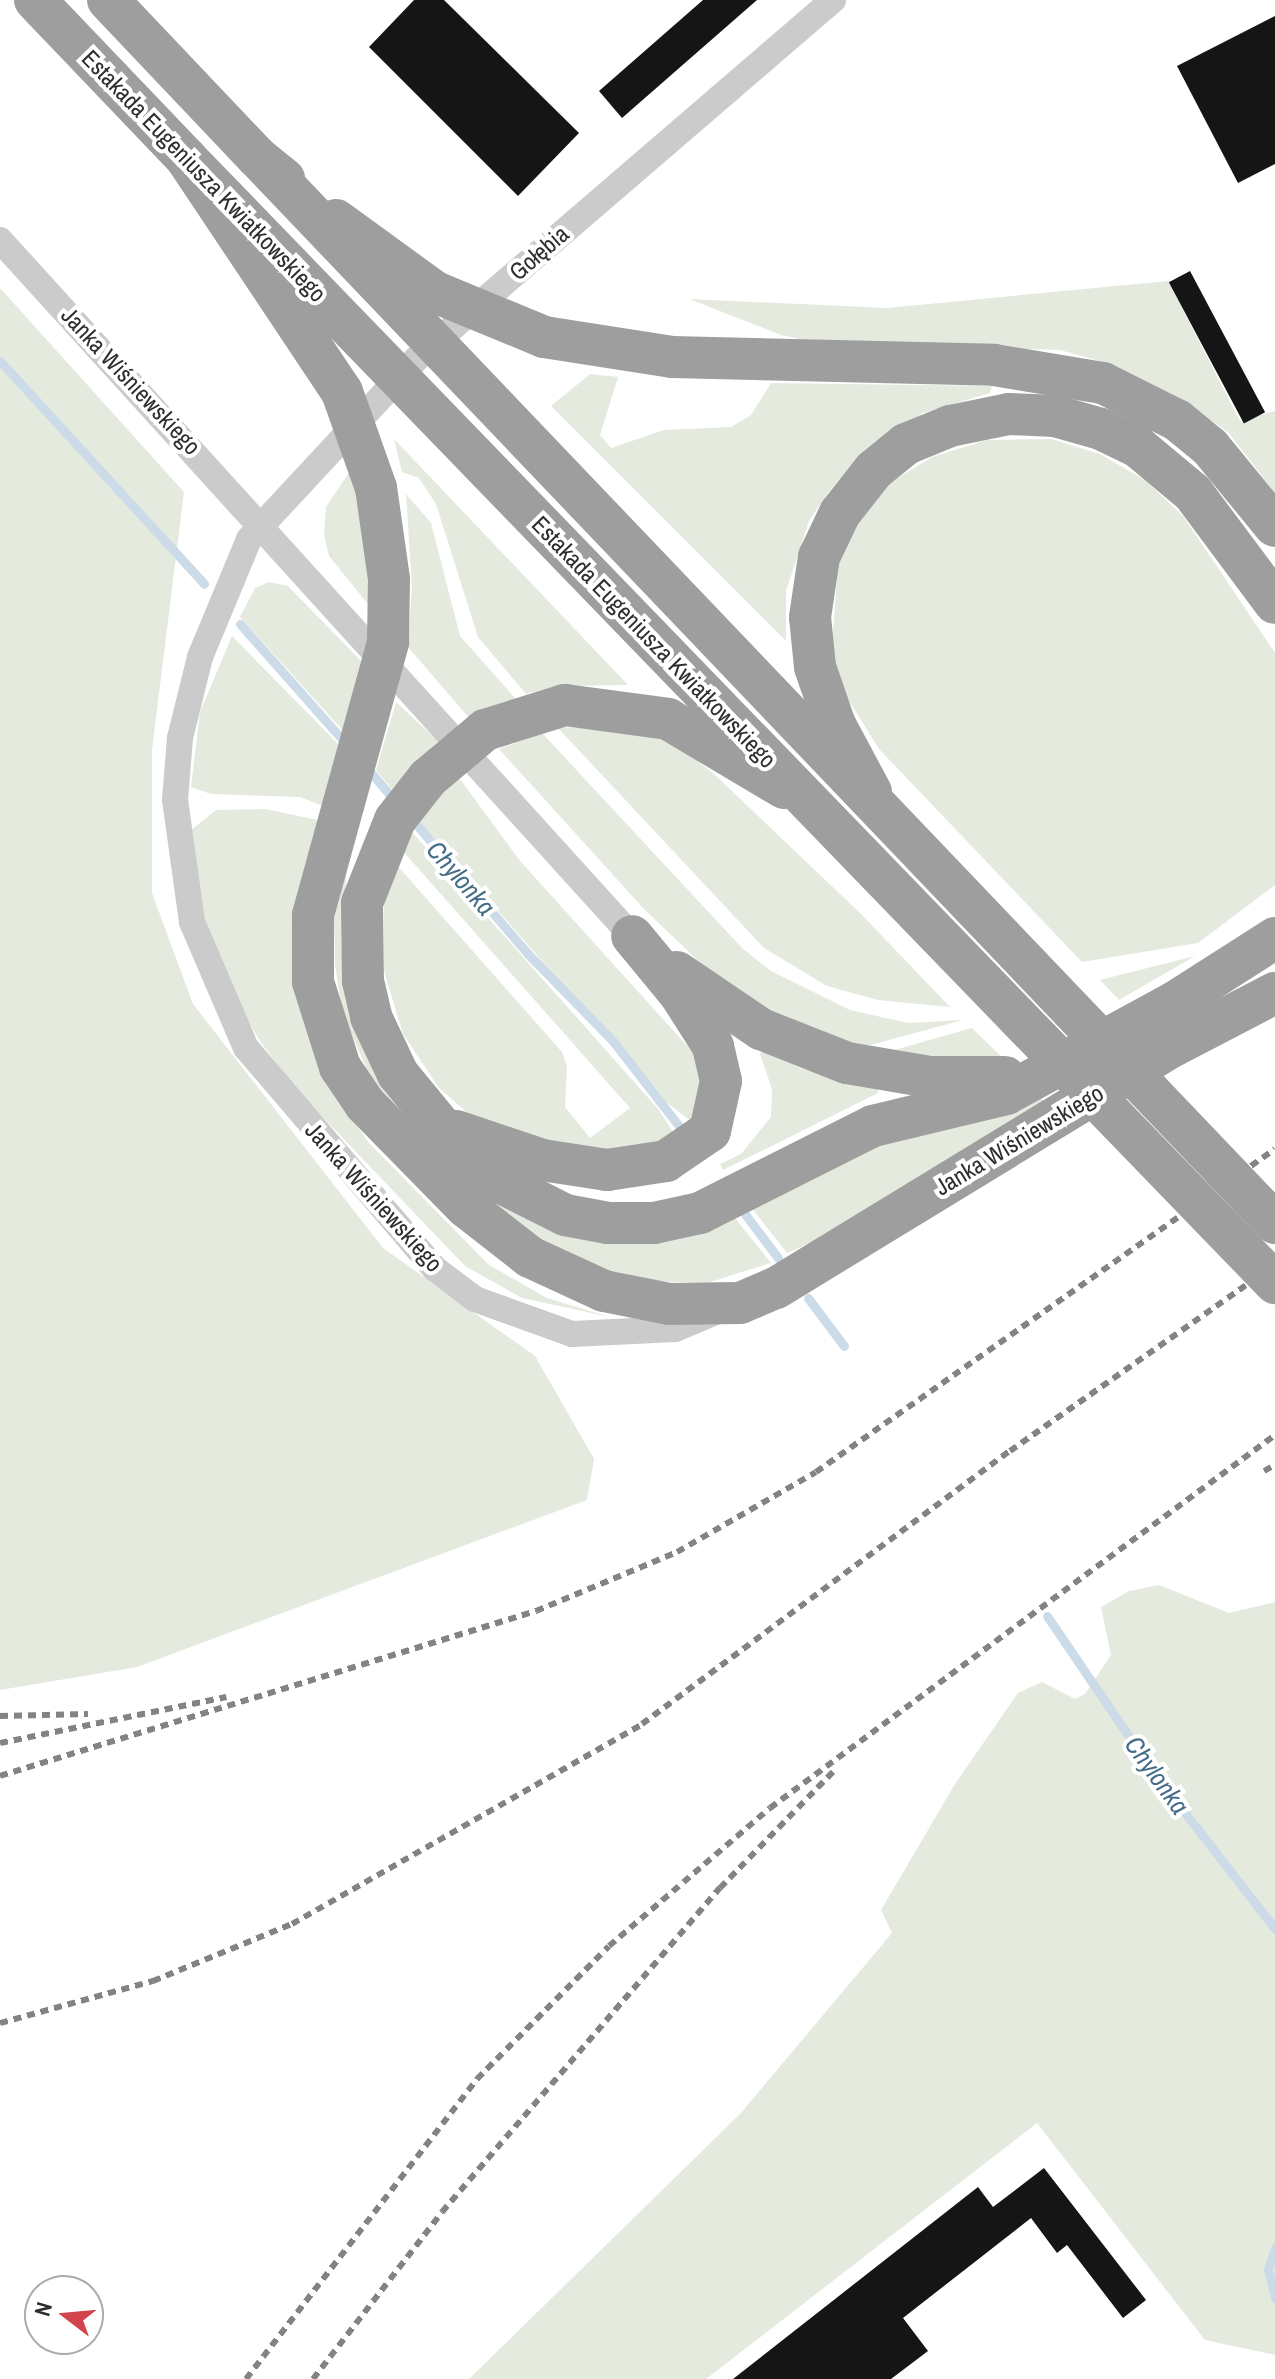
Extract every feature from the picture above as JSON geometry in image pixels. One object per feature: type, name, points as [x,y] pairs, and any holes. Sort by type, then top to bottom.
[{"type":"highway","name":"Estakada Eugeniusza Kwiatkowskiego","points":[[35,0],[1275,1283]]},
{"type":"highway","name":"Estakada Eugeniusza Kwiatkowskiego","points":[[108,0],[885,818],[1275,1223]]},
{"type":"highway","points":[[257,157],[396,269],[463,307],[544,337],[672,357],[994,365],[1103,383],[1138,397],[1210,447],[1275,526]]},
{"type":"highway","points":[[186,158],[342,392],[376,488],[389,579],[388,642],[313,915],[313,982],[340,1067],[365,1104],[466,1207],[530,1257],[604,1291],[669,1304],[758,1295]]},
{"type":"highway","points":[[885,818],[835,725],[815,667],[810,617],[819,557],[840,513],[874,470],[906,444],[950,426],[1009,414],[1055,416],[1138,447],[1193,493],[1275,603]]},
{"type":"highway","points":[[816,809],[668,719],[565,705],[485,730],[428,778],[395,820],[362,903],[361,958],[371,1017],[398,1074],[462,1152],[531,1201],[608,1223],[654,1223],[700,1213],[873,1126],[985,1101],[1062,1065]]},
{"type":"highway","points":[[441,1126],[503,1150],[572,1167],[607,1170],[666,1161],[710,1131],[721,1081],[713,1046],[680,994],[632,936]]},
{"type":"highway","points":[[632,936],[698,990],[761,1029],[847,1063],[966,1079],[1020,1075],[1062,1065]]},
{"type":"highway","name":"Janka Wiśniewskiego","points":[[1062,1065],[1275,938]]},
{"type":"highway","name":"Janka Wiśniewskiego","points":[[758,1295],[835,1253],[1173,1046],[1275,993]]},
{"type":"street","name":"Gołębia","points":[[262,523],[417,358],[833,0]]},
{"type":"street","name":"Janka Wiśniewskiego","points":[[0,240],[262,523],[632,936]]},
{"type":"street","name":"Janka Wiśniewskiego","points":[[262,523],[237,559],[200,657],[180,738],[175,800],[192,922],[246,1048],[405,1239],[475,1299],[572,1334],[609,1336],[675,1329],[758,1295]]},
{"type":"shaded area","points":[[1168,281],[1240,421],[1275,411],[1275,493],[1228,432],[1172,394],[1114,365],[1060,350],[813,342],[781,335],[689,299],[887,308]]},
{"type":"shaded area","points":[[0,288],[184,492],[152,750],[152,893],[193,1004],[383,1248],[535,1356],[594,1459],[587,1500],[137,1667],[0,1690]]},
{"type":"shaded area","points":[[590,374],[618,377],[600,435],[611,448],[664,430],[731,427],[751,415],[771,383],[992,386],[990,393],[923,413],[855,461],[828,493],[809,521],[786,591],[786,641],[551,406]]},
{"type":"shaded area","points":[[394,439],[628,685],[556,686],[526,694],[478,637],[436,504],[419,478],[402,472]]},
{"type":"shaded area","points":[[1051,439],[1100,454],[1145,480],[1183,516],[1275,653],[1275,885],[1198,943],[1082,962],[879,749],[838,683],[831,658],[838,566],[861,514],[886,485],[932,457],[987,440]]},
{"type":"shaded area","points":[[352,468],[361,474],[372,609],[329,556],[324,534],[326,507]]},
{"type":"shaded area","points":[[406,494],[431,523],[460,636],[516,699],[470,719],[408,647],[412,587]]},
{"type":"shaded area","points":[[269,582],[288,586],[366,666],[347,735],[240,617],[255,588]]},
{"type":"shaded area","points":[[232,636],[343,749],[323,806],[300,797],[211,794],[191,787],[200,712]]},
{"type":"shaded area","points":[[396,702],[438,741],[392,789],[376,770]]},
{"type":"shaded area","points":[[626,725],[669,738],[714,774],[861,914],[950,1007],[878,1000],[827,986],[764,948],[558,728]]},
{"type":"shaded area","points":[[542,733],[742,948],[771,971],[850,1010],[908,1023],[963,1020],[859,1048],[762,1009],[713,975],[644,909],[499,749]]},
{"type":"shaded area","points":[[457,775],[520,861],[690,1049],[704,1072],[692,1122],[666,1102],[419,821]]},
{"type":"shaded area","points":[[265,809],[318,820],[301,885],[338,1098],[369,1143],[489,1265],[547,1298],[610,1317],[522,1298],[465,1266],[295,1088],[262,1044],[229,990],[201,919],[190,831],[216,810]]},
{"type":"shaded area","points":[[411,831],[659,1110],[675,1135],[662,1146],[569,1157],[477,1121],[439,1088],[403,1034],[384,971],[384,902],[395,863],[562,1052],[567,1066],[565,1107],[590,1138],[630,1108],[402,850]]},
{"type":"shaded area","points":[[347,867],[341,940],[345,988],[501,1201],[731,1213],[771,1263],[707,1283],[649,1281],[610,1277],[529,1241],[394,1112],[368,1072],[343,1015],[335,965],[334,915]]},
{"type":"shaded area","points":[[1195,956],[1119,1000],[1100,980]]},
{"type":"shaded area","points":[[972,1028],[1006,1061],[866,1058]]},
{"type":"shaded area","points":[[764,1049],[800,1068],[878,1088],[878,1093],[723,1170],[720,1164],[741,1154],[771,1117],[772,1089],[760,1054]]},
{"type":"shaded area","points":[[1035,1092],[1044,1101],[829,1235],[787,1253],[747,1202],[809,1168]]},
{"type":"shaded area","points":[[1159,1585],[1229,1613],[1275,1602],[1275,2355],[1205,2340],[1037,2123],[706,2379],[469,2379],[740,2114],[892,1933],[881,1910],[955,1784],[1018,1693],[1042,1682],[1075,1699],[1085,1694],[1111,1655],[1101,1607],[1129,1591]]},
{"type":"building","points":[[414,0],[444,0],[579,133],[518,196],[369,47]]},
{"type":"building","points":[[703,0],[757,0],[622,118],[599,91]]},
{"type":"building","points":[[1275,16],[1275,164],[1238,183],[1177,66]]},
{"type":"building","points":[[1190,271],[1265,412],[1244,424],[1169,282]]},
{"type":"building","points":[[1044,2168],[1146,2300],[1123,2318],[1067,2245],[1057,2253],[1031,2218],[903,2318],[928,2351],[891,2379],[733,2379],[978,2187],[993,2207]]},
{"type":"waterway","name":"Chylonka","points":[[0,361],[204,584]]},
{"type":"waterway","name":"Chylonka","points":[[240,624],[347,745]]},
{"type":"waterway","name":"Chylonka","points":[[367,768],[396,802]]},
{"type":"waterway","name":"Chylonka","points":[[409,816],[528,954],[612,1040],[682,1130]]},
{"type":"waterway","name":"Chylonka","points":[[742,1210],[778,1258]]},
{"type":"waterway","name":"Chylonka","points":[[808,1298],[844,1346]]},
{"type":"waterway","name":"Chylonka","points":[[1047,1616],[1151,1769],[1275,1929]]},
{"type":"waterway","name":"Chylonka","points":[[1275,2248],[1268,2269],[1275,2298]]},
{"type":"railway","points":[[0,1776],[536,1611],[677,1552],[816,1472],[1275,1149]]},
{"type":"railway","points":[[0,2023],[153,1981],[292,1924],[642,1724],[1010,1451],[1275,1265]]},
{"type":"railway","points":[[246,2379],[477,2079],[609,1946],[770,1808],[1275,1435]]},
{"type":"railway","points":[[1264,1471],[1275,1465]]},
{"type":"railway","points":[[0,1743],[226,1697]]},
{"type":"railway","points":[[0,1716],[88,1714]]},
{"type":"railway","points":[[313,2379],[442,2212],[720,1888],[833,1772]]}]
